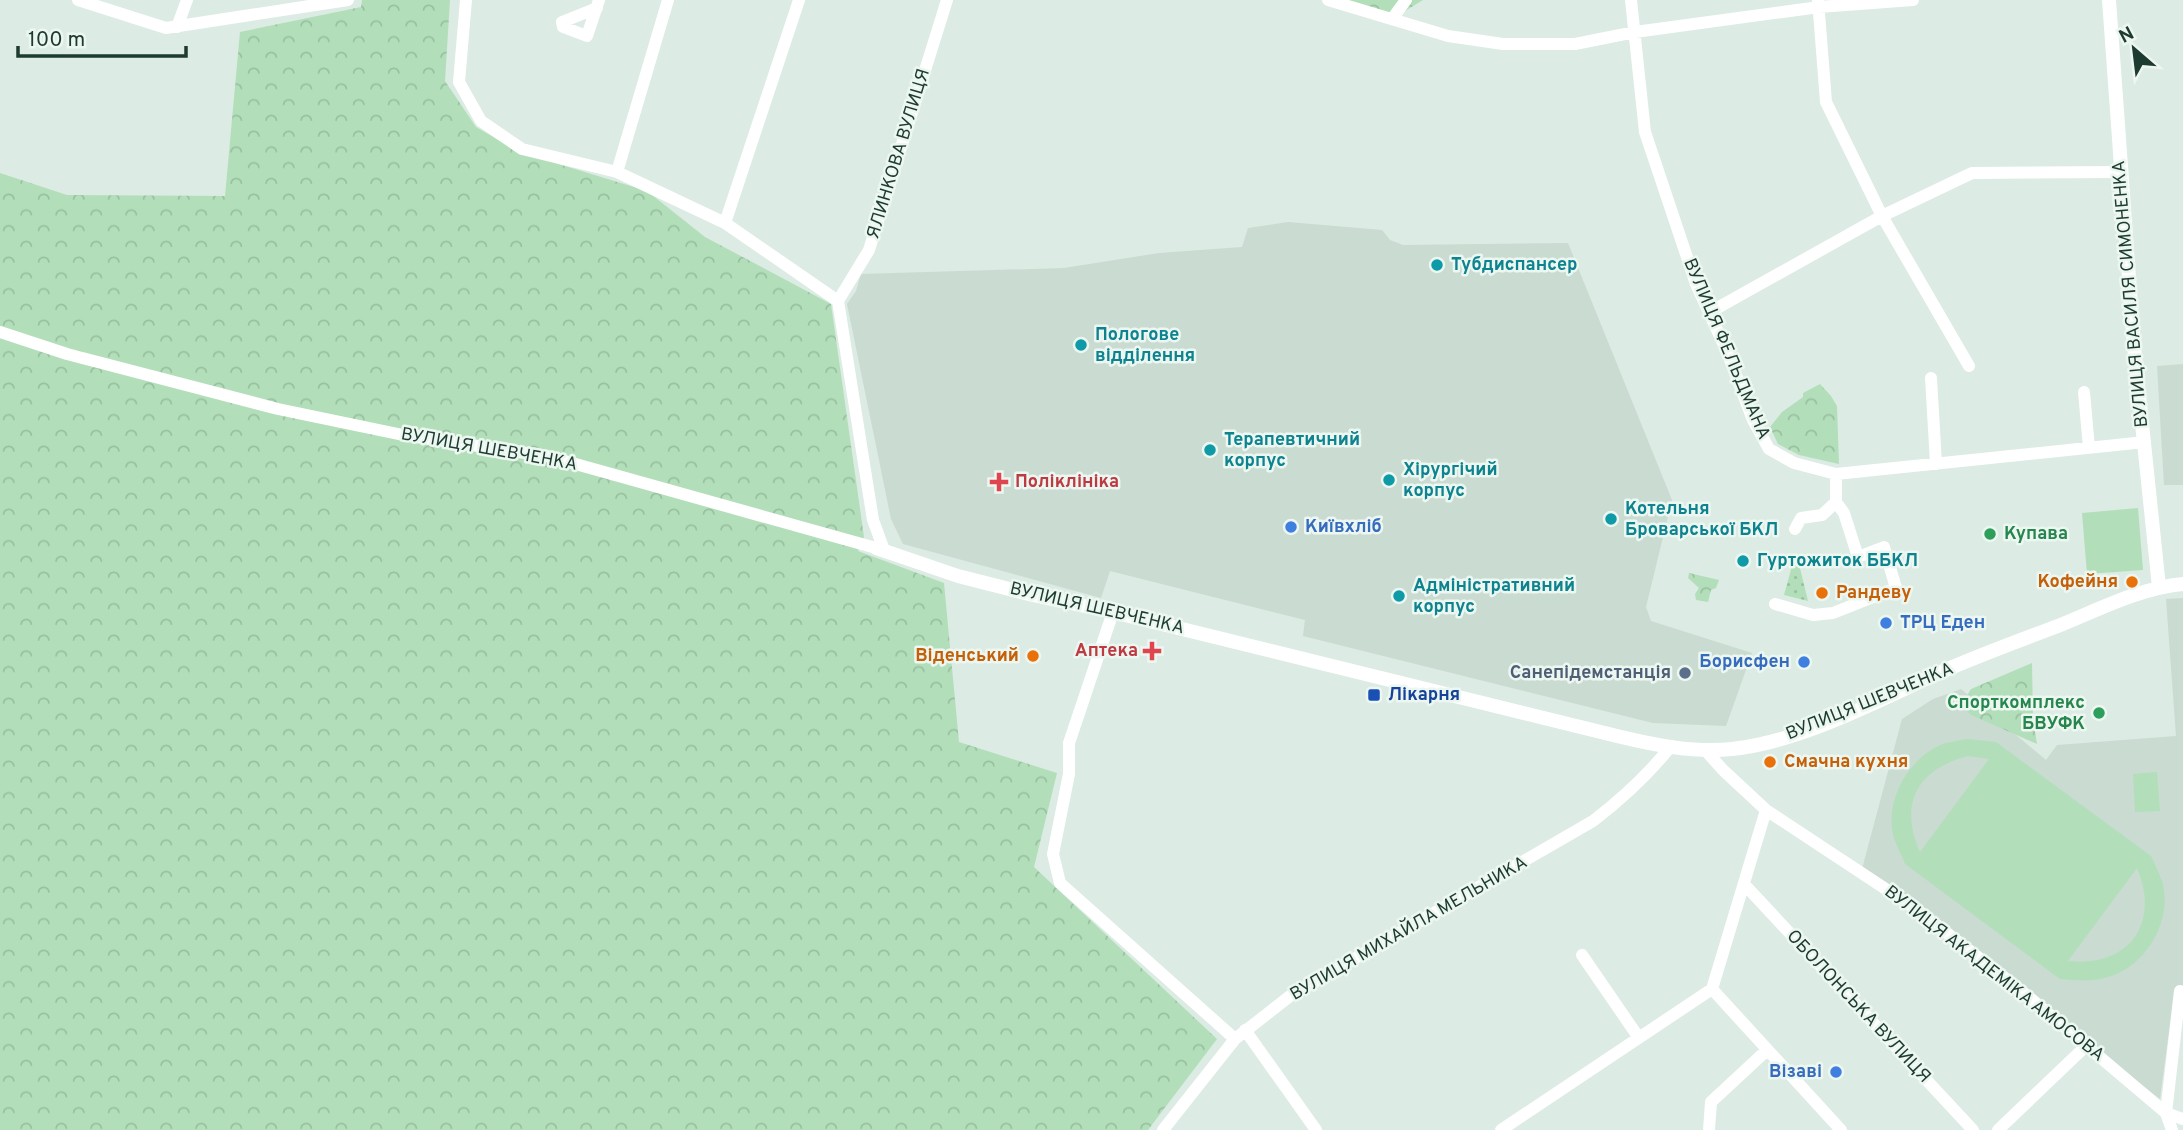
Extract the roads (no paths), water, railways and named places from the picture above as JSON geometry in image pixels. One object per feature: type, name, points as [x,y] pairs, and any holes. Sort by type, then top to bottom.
[{"type":"street","points":[[78,0],[166,28],[348,0]]},
{"type":"street","points":[[177,27],[187,0]]},
{"type":"street","points":[[466,0],[459,82],[481,121],[522,149],[617,172],[725,223],[838,301],[880,549]]},
{"type":"street","points":[[617,172],[668,0]]},
{"type":"street","points":[[725,223],[799,0]]},
{"type":"street","name":"ЯЛИНКОВА ВУЛИЦЯ","points":[[838,301],[869,250],[947,0]]},
{"type":"street","points":[[1328,0],[1448,36],[1503,44],[1575,44],[1635,32],[1819,4],[1913,0]]},
{"type":"street","points":[[1392,19],[1406,0]]},
{"type":"street","name":"ВУЛИЦЯ ФЕЛЬДМАНА","points":[[1630,0],[1645,132],[1696,284],[1753,420],[1769,449],[1794,463],[1836,474],[2145,442]]},
{"type":"street","name":"ВУЛИЦЯ ВАСИЛЯ СИМОНЕНКА","points":[[2109,0],[2133,347],[2159,587]]},
{"type":"street","points":[[1819,4],[1826,102],[1882,216],[1969,366]]},
{"type":"street","points":[[1710,312],[1882,216],[1972,173],[2120,172]]},
{"type":"street","name":"ВУЛИЦЯ ШЕВЧЕНКА","points":[[0,332],[67,354],[278,409],[403,435],[547,456],[880,549],[958,576],[1616,736],[1706,751],[1733,749],[1792,737],[1932,677],[2159,587],[2183,584]]},
{"type":"street","points":[[1931,378],[1936,464]]},
{"type":"street","points":[[2084,392],[2089,448]]},
{"type":"street","points":[[1775,604],[1814,615],[1833,613],[1896,588],[1884,547],[1858,557],[1844,513],[1836,502],[1836,474]]},
{"type":"street","points":[[1795,529],[1801,518],[1822,515],[1836,502]]},
{"type":"street","points":[[1113,612],[1069,743],[1069,774],[1053,854],[1060,883],[1235,1040]]},
{"type":"street","name":"ВУЛИЦЯ МИХАЙЛА МЕЛЬНИКА","points":[[1163,1130],[1245,1030],[1290,996],[1593,821],[1620,801],[1651,772],[1671,746]]},
{"type":"street","name":"ВУЛИЦЯ АКАДЕМІКА АМОСОВА","points":[[1706,751],[1723,771],[1766,810],[1916,909],[2087,1045],[2166,1113],[2172,1130]]},
{"type":"street","points":[[1501,1130],[1712,989],[1766,810]]},
{"type":"street","name":"ОБОЛОНСЬКА ВУЛИЦЯ","points":[[1744,884],[1973,1130]]},
{"type":"street","points":[[1582,955],[1639,1038]]},
{"type":"street","points":[[1712,989],[1841,1130]]},
{"type":"street","points":[[2180,991],[2166,1113],[2183,1119]]},
{"type":"street","points":[[1245,1030],[1316,1130]]},
{"type":"street","points":[[1998,1130],[2087,1045]]},
{"type":"street","points":[[1710,1130],[1711,1102],[1767,1050]]},
{"type":"place","name":"Тубдиспансер","points":[[1437,265]]},
{"type":"place","name":"Пологове відділення","points":[[1081,345]]},
{"type":"place","name":"Терапевтичний корпус","points":[[1210,450]]},
{"type":"place","name":"Хірургічий корпус","points":[[1389,480]]},
{"type":"place","name":"Поліклініка","points":[[999,482]]},
{"type":"place","name":"Котельня Броварської БКЛ","points":[[1611,519]]},
{"type":"place","name":"Київхліб","points":[[1291,527]]},
{"type":"place","name":"Купава","points":[[1990,534]]},
{"type":"place","name":"Гуртожиток ББКЛ","points":[[1743,561]]},
{"type":"place","name":"Кофейня","points":[[2132,582]]},
{"type":"place","name":"Рандеву","points":[[1822,593]]},
{"type":"place","name":"Адміністративний корпус","points":[[1399,596]]},
{"type":"place","name":"ТРЦ Еден","points":[[1886,623]]},
{"type":"place","name":"Аптека","points":[[1152,651]]},
{"type":"place","name":"Віденський","points":[[1033,656]]},
{"type":"place","name":"Борисфен","points":[[1804,662]]},
{"type":"place","name":"Санепідемстанція","points":[[1685,673]]},
{"type":"place","name":"Лікарня","points":[[1374,695]]},
{"type":"place","name":"Спорткомплекс БВУФК","points":[[2099,713]]},
{"type":"place","name":"Смачна кухня","points":[[1770,762]]},
{"type":"place","name":"Візаві","points":[[1836,1072]]}]
